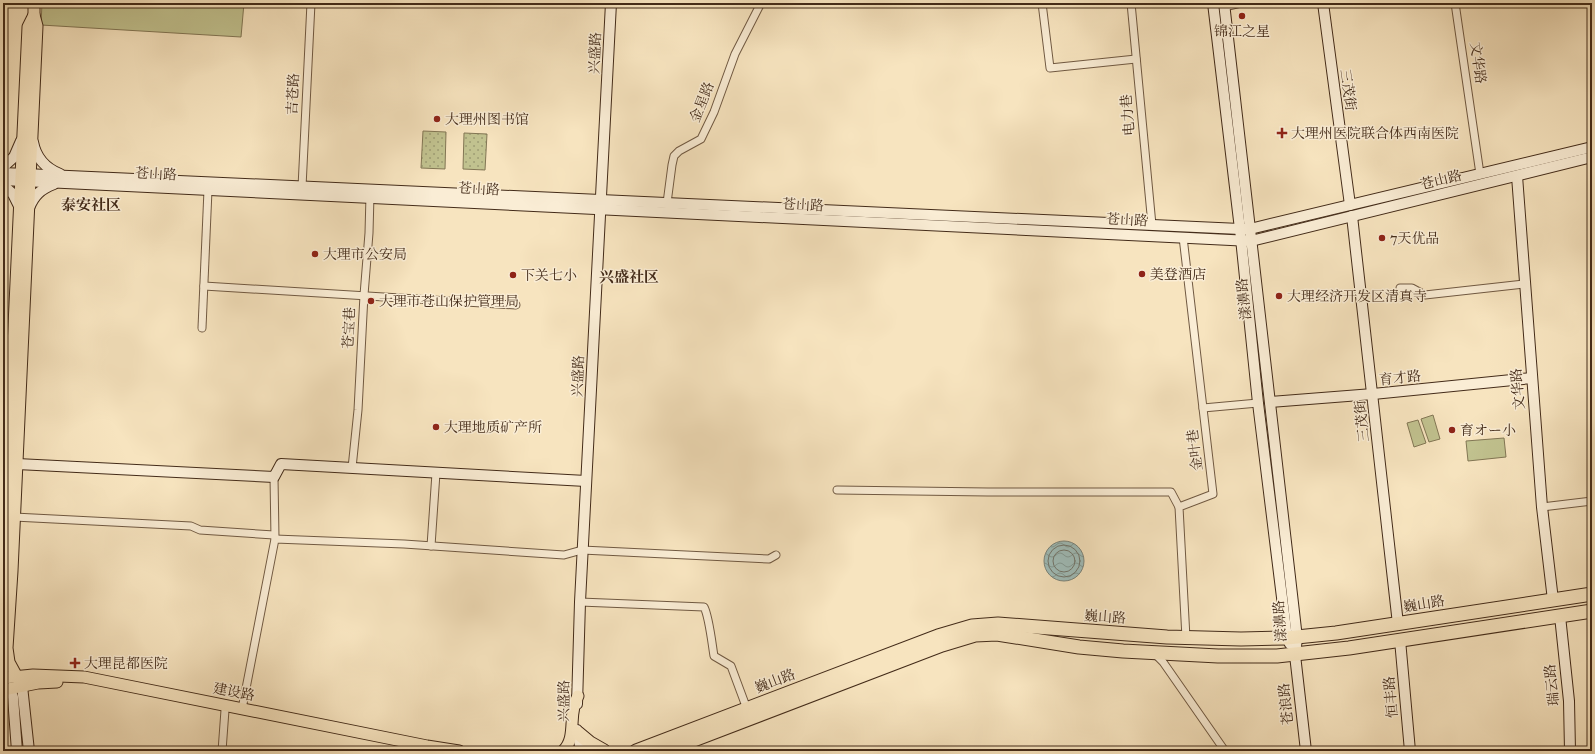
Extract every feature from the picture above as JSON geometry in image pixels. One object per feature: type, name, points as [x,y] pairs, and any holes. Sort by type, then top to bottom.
[{"type":"highway","name":"巍山路","points":[[636,751],[938,636],[967,632],[989,634],[1019,631],[1091,632],[1186,638],[1253,640],[1292,638],[1336,634],[1592,594]]},
{"type":"highway","name":"巍山路","points":[[1019,631],[1084,648],[1154,653],[1241,656],[1295,655],[1341,650],[1592,611]]},
{"type":"highway","name":"巍山路","points":[[665,751],[942,645],[967,632]]},
{"type":"highway","points":[[578,733],[590,744],[604,751]]},
{"type":"main road","points":[[3,560],[24,208],[27,137],[28,27],[34,15],[34,3]]},
{"type":"main road","name":"兴盛路","points":[[580,751],[578,733],[578,696],[582,550],[611,3]]},
{"type":"main road","name":"漾濞路","points":[[1213,3],[1270,402],[1292,638]]},
{"type":"main road","name":"三茂街","points":[[1323,3],[1350,205]]},
{"type":"main road","name":"漾濞路","points":[[1224,5],[1246,235],[1258,403],[1295,655]]},
{"type":"main road","points":[[3,167],[15,156],[27,137]]},
{"type":"main road","points":[[27,137],[42,162],[54,172],[68,176]]},
{"type":"main road","name":"苍山路","points":[[601,205],[667,203],[1152,225],[1246,235],[1350,205],[1592,146]]},
{"type":"main road","name":"苍山路","points":[[3,173],[58,183],[208,190],[371,194],[601,205],[1183,237],[1246,235],[1352,216],[1592,157]]},
{"type":"main road","name":"苍山路","points":[[3,180],[68,176],[299,187],[371,194]]},
{"type":"main road","name":"文华路","points":[[1517,176],[1542,507],[1553,600]]},
{"type":"main road","points":[[24,208],[40,191],[58,183]]},
{"type":"main road","points":[[3,185],[12,192],[24,208]]},
{"type":"main road","name":"三茂街","points":[[1352,216],[1398,624]]},
{"type":"main road","name":"育才路","points":[[1270,402],[1373,394],[1532,378]]},
{"type":"main road","points":[[9,464],[274,477],[281,464],[586,481]]},
{"type":"main road","points":[[9,464],[14,517],[7,648],[9,662],[20,681],[29,751]]},
{"type":"main road","name":"瑞云路","points":[[1560,616],[1569,701],[1570,751]]},
{"type":"main road","name":"恒丰路","points":[[1400,640],[1410,751]]},
{"type":"main road","name":"苍浪路","points":[[1295,655],[1306,751]]},
{"type":"main road","name":"建设路","points":[[6,690],[33,675],[84,677],[427,746],[459,751]]},
{"type":"main road","points":[[3,679],[6,690],[12,697],[17,751]]},
{"type":"main road","name":"建设路","points":[[3,679],[86,683],[424,751]]},
{"type":"main road","points":[[563,751],[570,741],[573,708],[578,696]]},
{"type":"street","name":"吉苍路","points":[[299,187],[306,3]]},
{"type":"street","name":"吉苍路","points":[[299,187],[311,3]]},
{"type":"street","name":"金星路","points":[[667,203],[674,156],[679,151],[701,139],[714,112],[735,54],[761,3]]},
{"type":"street","points":[[1042,3],[1050,68],[1136,58]]},
{"type":"street","name":"电力巷","points":[[1131,3],[1152,225]]},
{"type":"street","points":[[1224,5],[1241,3]]},
{"type":"street","name":"文华路","points":[[1455,3],[1480,174]]},
{"type":"street","points":[[202,328],[208,190]]},
{"type":"street","name":"苍宝巷","points":[[352,468],[358,410],[371,194]]},
{"type":"street","name":"金叶巷","points":[[1180,507],[1213,494],[1183,237]]},
{"type":"street","points":[[1400,288],[1412,288],[1425,295],[1524,284]]},
{"type":"street","points":[[204,286],[516,305]]},
{"type":"street","points":[[1203,408],[1258,403]]},
{"type":"street","points":[[431,546],[436,473]]},
{"type":"street","points":[[242,709],[275,538],[274,477]]},
{"type":"street","points":[[837,490],[1171,492],[1180,507],[1186,638]]},
{"type":"street","points":[[1542,507],[1592,501]]},
{"type":"street","points":[[14,517],[191,526],[200,530],[275,538],[564,555],[582,550],[769,559],[776,555]]},
{"type":"street","points":[[580,602],[704,607],[708,614],[708,623],[714,656],[731,666],[747,709]]},
{"type":"street","points":[[1154,653],[1163,662],[1225,751]]},
{"type":"street","points":[[222,751],[225,710]]},
{"type":"green space","points":[[42,3],[244,3],[241,37],[41,25]]},
{"type":"green space","points":[[423,131],[446,132],[445,169],[421,168]]},
{"type":"green space","points":[[464,133],[487,134],[485,170],[463,169]]},
{"type":"green space","points":[[1433,415],[1440,439],[1429,442],[1421,419]]},
{"type":"green space","points":[[1418,420],[1426,443],[1414,447],[1407,423]]},
{"type":"green space","points":[[1504,438],[1506,457],[1468,461],[1466,441]]},
{"type":"water","points":[[1064,541],[1072,543],[1078,547],[1082,553],[1084,561],[1082,569],[1078,575],[1072,579],[1064,581],[1056,579],[1050,575],[1046,569],[1044,561],[1046,553],[1050,547],[1056,543]]},
{"type":"place","name":"锦江之星","points":[[1242,16]]},
{"type":"place","name":"大理州图书馆","points":[[437,119]]},
{"type":"place","name":"大理州医院联合体西南医院","points":[[1282,133]]},
{"type":"place","name":"7天优品","points":[[1382,238]]},
{"type":"place","name":"大理市公安局","points":[[315,254]]},
{"type":"place","name":"美登酒店","points":[[1142,274]]},
{"type":"place","name":"下关七小","points":[[513,275]]},
{"type":"place","name":"大理经济开发区清真寺","points":[[1279,296]]},
{"type":"place","name":"大理市苍山保护管理局","points":[[371,301]]},
{"type":"place","name":"大理地质矿产所","points":[[436,427]]},
{"type":"place","name":"育オー小","points":[[1452,430]]},
{"type":"place","name":"大理昆都医院","points":[[75,663]]},
{"type":"district","name":"泰安社区","points":[[91,205]]},
{"type":"district","name":"兴盛社区","points":[[629,277]]}]
